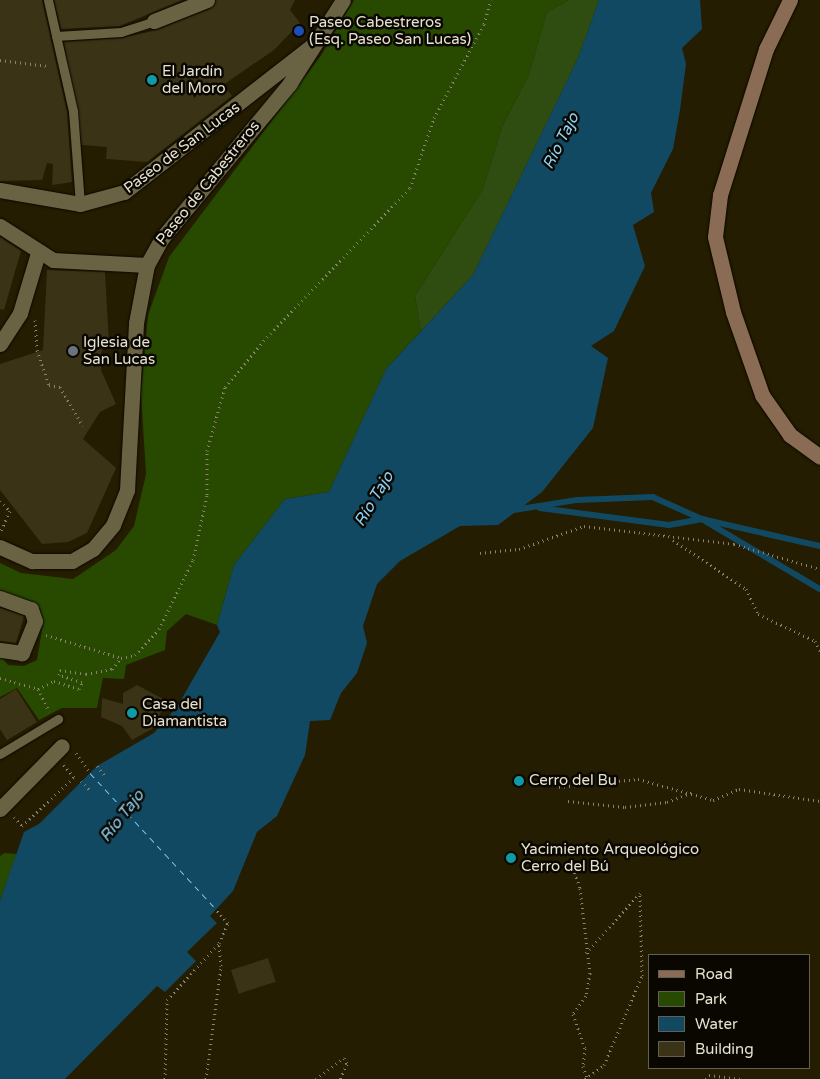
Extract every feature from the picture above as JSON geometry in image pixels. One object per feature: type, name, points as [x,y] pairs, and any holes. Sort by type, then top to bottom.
[{"type":"main road","points":[[790,0],[766,49],[720,195],[715,237],[733,312],[762,395],[790,435],[820,457]]},
{"type":"street","points":[[154,21],[188,10],[207,0]]},
{"type":"street","name":"Paseo de Cabestreros","points":[[0,547],[32,561],[72,561],[93,549],[113,525],[126,490],[136,323],[147,265],[162,238],[290,83],[343,0]]},
{"type":"street","name":"Paseo de San Lucas","points":[[0,190],[80,204],[124,192],[315,43]]},
{"type":"street","points":[[0,226],[38,254],[78,263],[147,265]]},
{"type":"street","points":[[0,344],[7,339],[20,312],[38,254]]},
{"type":"street","points":[[0,598],[31,609],[34,631],[22,653],[0,650]]},
{"type":"street","points":[[2,801],[62,746]]},
{"type":"lane","points":[[48,0],[73,112],[80,204]]},
{"type":"lane","points":[[56,36],[121,32],[154,21]]},
{"type":"lane","points":[[0,754],[57,720]]},
{"type":"path","points":[[34,631],[121,658],[136,655],[149,643],[193,560],[207,495],[207,451],[225,387],[267,337],[410,188],[434,118],[484,24],[491,0]]},
{"type":"path","points":[[0,60],[24,66],[63,66]]},
{"type":"path","points":[[37,350],[49,386],[60,387],[83,426]]},
{"type":"path","points":[[0,501],[10,511],[0,532]]},
{"type":"path","points":[[480,552],[519,549],[584,526],[672,539],[734,544],[820,569]]},
{"type":"path","points":[[672,539],[746,589],[758,614],[815,642],[820,651]]},
{"type":"path","points":[[38,689],[54,681],[80,689],[82,682],[59,675],[60,670],[86,674],[112,669],[121,658]]},
{"type":"path","points":[[0,678],[38,689],[57,720]]},
{"type":"path","points":[[81,764],[90,773]]},
{"type":"path","points":[[97,766],[106,777]]},
{"type":"path","points":[[22,826],[74,777]]},
{"type":"path","points":[[559,787],[638,779],[692,792],[713,800],[739,789],[820,801]]},
{"type":"path","points":[[81,781],[90,790]]},
{"type":"path","points":[[568,801],[625,807],[667,802],[692,792]]},
{"type":"path","points":[[571,862],[580,888],[586,953],[591,985],[573,1014],[585,1048],[583,1066],[586,1078],[604,1065],[642,976],[640,893],[586,953]]},
{"type":"path","points":[[165,1079],[167,1000],[219,944],[228,923],[216,909]]},
{"type":"path","points":[[206,1079],[221,966],[219,944]]},
{"type":"path","points":[[316,1079],[344,1058],[347,1064],[340,1079]]},
{"type":"path","points":[[706,1079],[736,1076],[743,1079]]},
{"type":"green space","points":[[354,0],[569,0],[547,12],[529,74],[502,127],[483,189],[415,296],[421,331],[386,369],[329,492],[285,499],[234,565],[217,625],[186,614],[167,631],[165,650],[126,665],[124,679],[103,678],[97,708],[62,708],[39,720],[17,688],[0,697],[0,656],[8,665],[24,666],[37,660],[43,624],[40,608],[0,594],[0,563],[21,573],[73,579],[116,550],[134,526],[146,474],[141,394],[148,315],[169,257],[320,57]]},
{"type":"green space","points":[[569,0],[599,0],[578,58],[473,275],[421,331],[415,296],[483,189],[502,127],[529,74],[547,12]]},
{"type":"green space","points":[[4,853],[17,854],[0,901],[0,856]]},
{"type":"water","name":"Río Tajo","points":[[599,0],[700,0],[702,29],[682,48],[686,64],[680,110],[673,149],[651,193],[654,212],[633,225],[645,266],[614,331],[591,346],[608,358],[593,428],[542,492],[498,525],[460,526],[400,561],[377,584],[363,626],[367,643],[357,673],[341,693],[330,720],[310,721],[305,755],[277,816],[257,832],[233,891],[210,916],[217,923],[187,952],[196,961],[165,992],[157,986],[65,1079],[0,1079],[0,901],[24,832],[39,824],[97,766],[154,733],[177,707],[220,632],[217,625],[234,565],[285,499],[329,492],[386,369],[473,275],[578,58]]},
{"type":"building","points":[[0,0],[42,0],[67,112],[72,182],[52,185],[53,164],[47,163],[42,180],[0,181]]},
{"type":"building","points":[[54,0],[182,0],[120,26],[61,29]]},
{"type":"building","name":"El Jardín del Moro","points":[[216,0],[295,0],[290,10],[300,23],[274,50],[223,85],[232,96],[147,162],[106,159],[107,147],[82,145],[64,42],[122,38],[157,30],[210,9]]},
{"type":"building","points":[[0,237],[21,251],[4,310],[0,309]]},
{"type":"building","points":[[47,270],[105,272],[109,343],[102,342],[101,370],[116,404],[100,412],[83,439],[116,468],[87,533],[68,542],[42,544],[0,490],[0,364],[43,350]]},
{"type":"building","points":[[0,608],[24,616],[16,643],[0,641]]},
{"type":"building","name":"Casa del Diamantista","points":[[137,685],[167,701],[152,729],[132,740],[122,726],[101,717],[102,698],[123,704],[123,693]]},
{"type":"building","points":[[16,689],[37,722],[7,740],[0,729],[0,699]]},
{"type":"building","points":[[268,958],[276,982],[239,994],[231,970]]},
{"type":"waterway","points":[[514,510],[577,500],[653,497],[702,519],[820,546]]},
{"type":"waterway","points":[[540,508],[669,525],[702,519],[820,589]]},
{"type":"ferry route","points":[[90,773],[216,909]]},
{"type":"place","name":"Paseo Cabestreros (Esq. Paseo San Lucas)","points":[[299,31]]},
{"type":"place","name":"El Jardín del Moro","points":[[152,80]]},
{"type":"place","name":"Iglesia de San Lucas","points":[[73,351]]},
{"type":"place","name":"Casa del Diamantista","points":[[132,713]]},
{"type":"place","name":"Cerro del Bu","points":[[519,781]]},
{"type":"place","name":"Yacimiento Arqueológico Cerro del Bú","points":[[511,858]]}]
